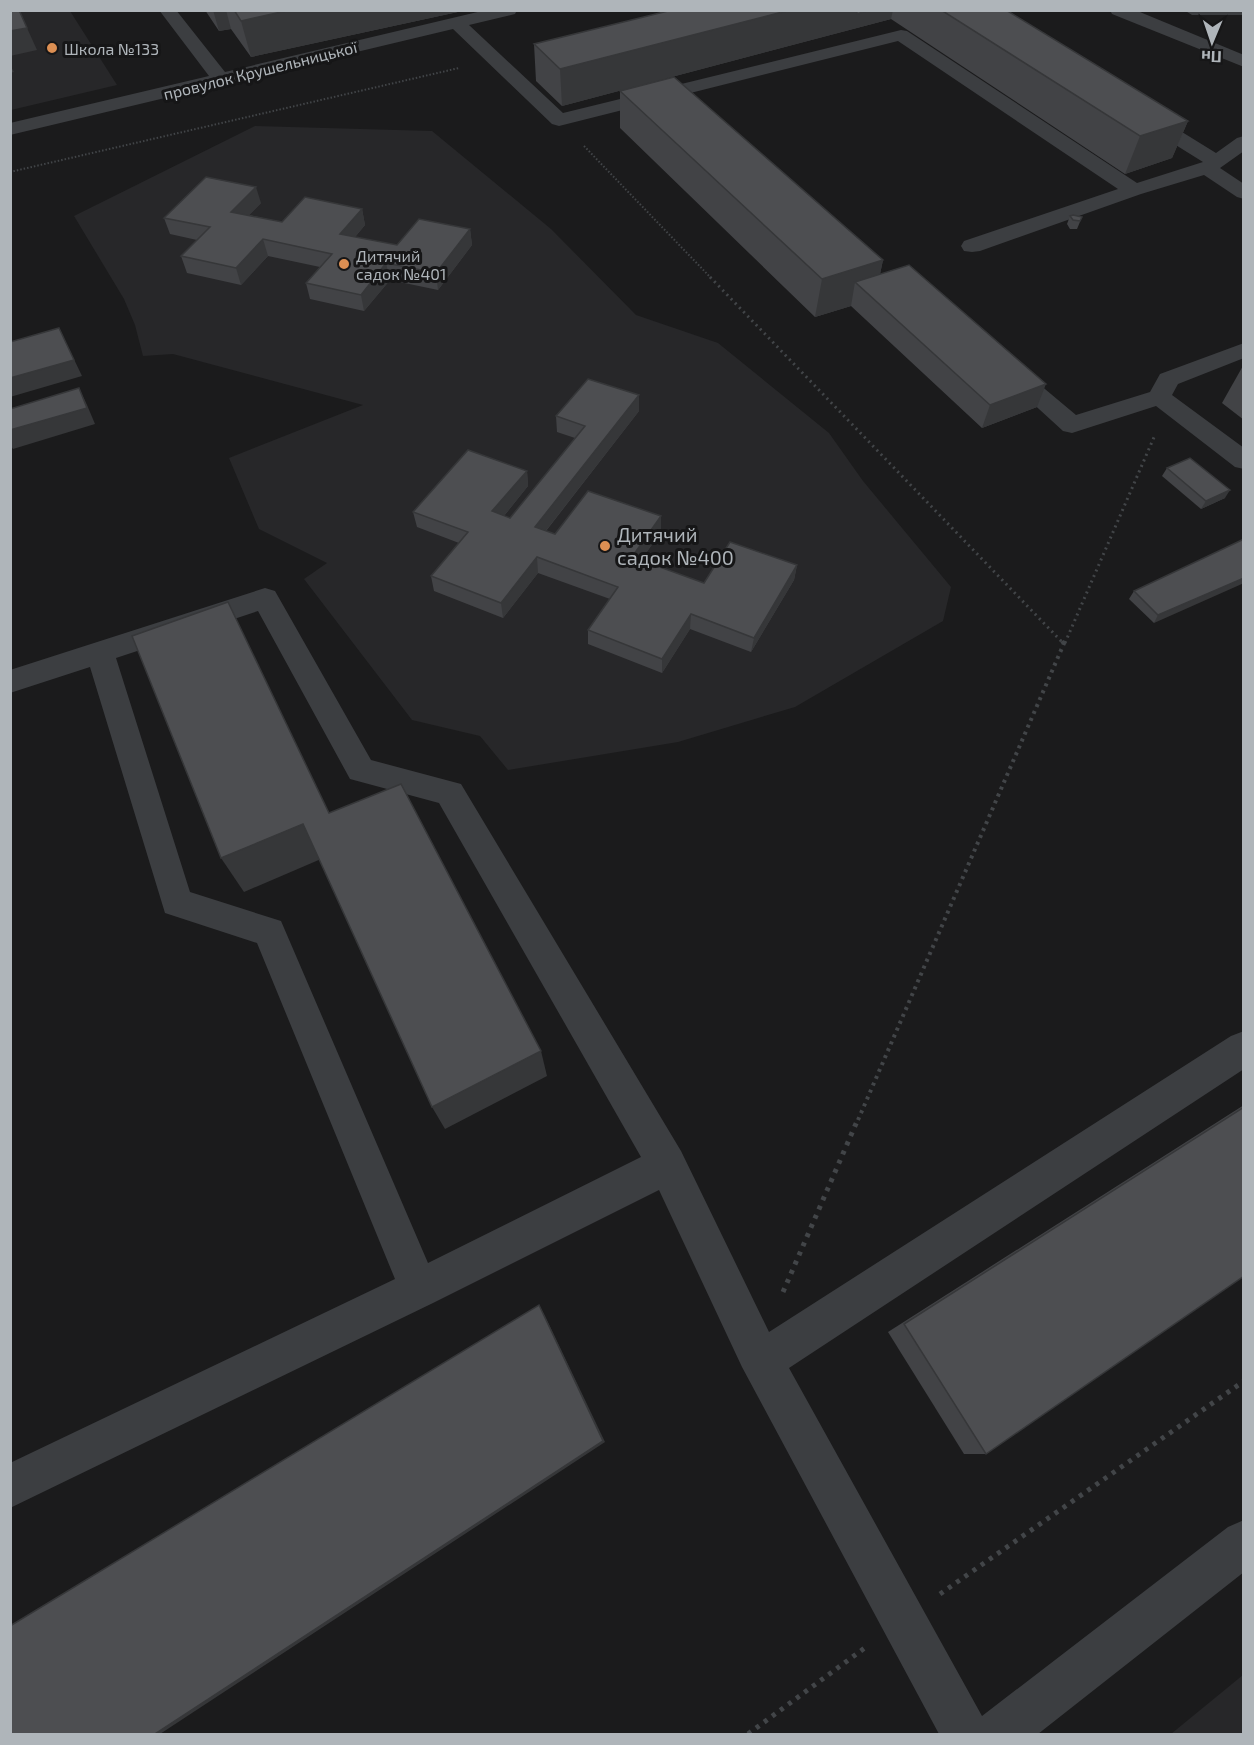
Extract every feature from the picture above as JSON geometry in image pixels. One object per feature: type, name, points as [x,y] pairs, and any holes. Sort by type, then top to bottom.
[{"type":"street","points":[[167,10],[222,80]]},
{"type":"street","name":"провулок Крушельницької","points":[[10,129],[509,10]]},
{"type":"street","points":[[1118,10],[1172,30],[1244,62]]},
{"type":"street","points":[[1172,30],[1173,10]]},
{"type":"street","points":[[1192,10],[1243,10]]},
{"type":"street","points":[[456,22],[559,120],[901,35],[1134,190]]},
{"type":"street","points":[[668,93],[685,109]]},
{"type":"street","points":[[1128,107],[1212,164],[1244,193]]},
{"type":"street","points":[[972,246],[1212,164],[1244,142]]},
{"type":"street","points":[[1163,400],[1168,379],[1244,350]]},
{"type":"street","points":[[991,356],[1072,425],[1163,400]]},
{"type":"street","points":[[1163,400],[1244,461]]},
{"type":"street","points":[[10,682],[266,598],[362,770],[450,793],[668,1165],[760,1357],[965,1734]]},
{"type":"street","points":[[100,652],[177,903],[269,932],[419,1289]]},
{"type":"street","points":[[760,1357],[1244,1048]]},
{"type":"street","points":[[10,1486],[419,1289],[668,1165]]},
{"type":"street","points":[[999,1734],[1244,1543]]},
{"type":"path","points":[[10,172],[495,60]]},
{"type":"path","points":[[559,120],[1064,644]]},
{"type":"path","points":[[760,1357],[1064,644],[1163,400]]},
{"type":"path","points":[[748,1734],[903,1620],[1244,1381]]},
{"type":"shaded area","name":"Школа №133","points":[[10,11],[70,11],[117,85],[11,110]]},
{"type":"shaded area","name":"Дитячий садок №400","points":[[255,126],[432,131],[551,229],[636,315],[718,343],[829,433],[863,481],[951,587],[943,621],[795,707],[678,742],[508,770],[480,736],[412,720],[304,579],[327,563],[259,529],[229,458],[363,405],[173,354],[143,356],[135,325],[124,299],[74,216]]},
{"type":"shaded area","points":[[1243,1675],[1243,1734],[1171,1734]]},
{"type":"building","points":[[10,10],[19,10],[27,28],[10,31]]},
{"type":"building","points":[[234,10],[290,10],[241,21]]},
{"type":"building","points":[[672,10],[790,10],[560,69],[534,44]]},
{"type":"building","points":[[857,10],[869,10],[857,14]]},
{"type":"building","points":[[941,10],[1006,10],[1188,121],[1140,136]]},
{"type":"building","points":[[674,77],[883,260],[822,279],[620,91]]},
{"type":"building","points":[[206,177],[256,187],[231,212],[282,222],[305,197],[362,209],[340,234],[397,245],[419,219],[470,229],[436,273],[386,263],[361,295],[306,283],[332,254],[263,239],[236,268],[181,256],[210,227],[164,218]]},
{"type":"building","points":[[1070,216],[1082,217],[1080,221],[1073,220]]},
{"type":"building","points":[[909,265],[1046,384],[990,405],[855,282]]},
{"type":"building","points":[[59,328],[74,360],[10,378],[10,342]]},
{"type":"building","points":[[588,379],[639,395],[535,527],[555,534],[588,491],[661,516],[632,557],[704,583],[730,542],[797,565],[754,638],[691,614],[662,659],[588,630],[618,587],[537,557],[501,603],[431,576],[468,532],[413,512],[468,450],[527,471],[492,511],[510,518],[585,426],[556,416]]},
{"type":"building","points":[[79,388],[87,408],[10,430],[10,409]]},
{"type":"building","points":[[1190,458],[1230,490],[1206,501],[1167,468]]},
{"type":"building","points":[[1244,539],[1244,578],[1158,615],[1134,591]]},
{"type":"building","points":[[228,602],[329,813],[401,784],[541,1051],[432,1107],[303,824],[221,858],[132,636]]},
{"type":"building","points":[[1244,1107],[1244,1276],[986,1454],[904,1324]]},
{"type":"building","points":[[539,1305],[603,1441],[155,1734],[10,1734],[10,1626]]},
{"type":"place","name":"Школа №133","points":[[52,48]]},
{"type":"place","name":"Дитячий садок №401","points":[[344,264]]},
{"type":"place","name":"Дитячий садок №400","points":[[605,546]]}]
